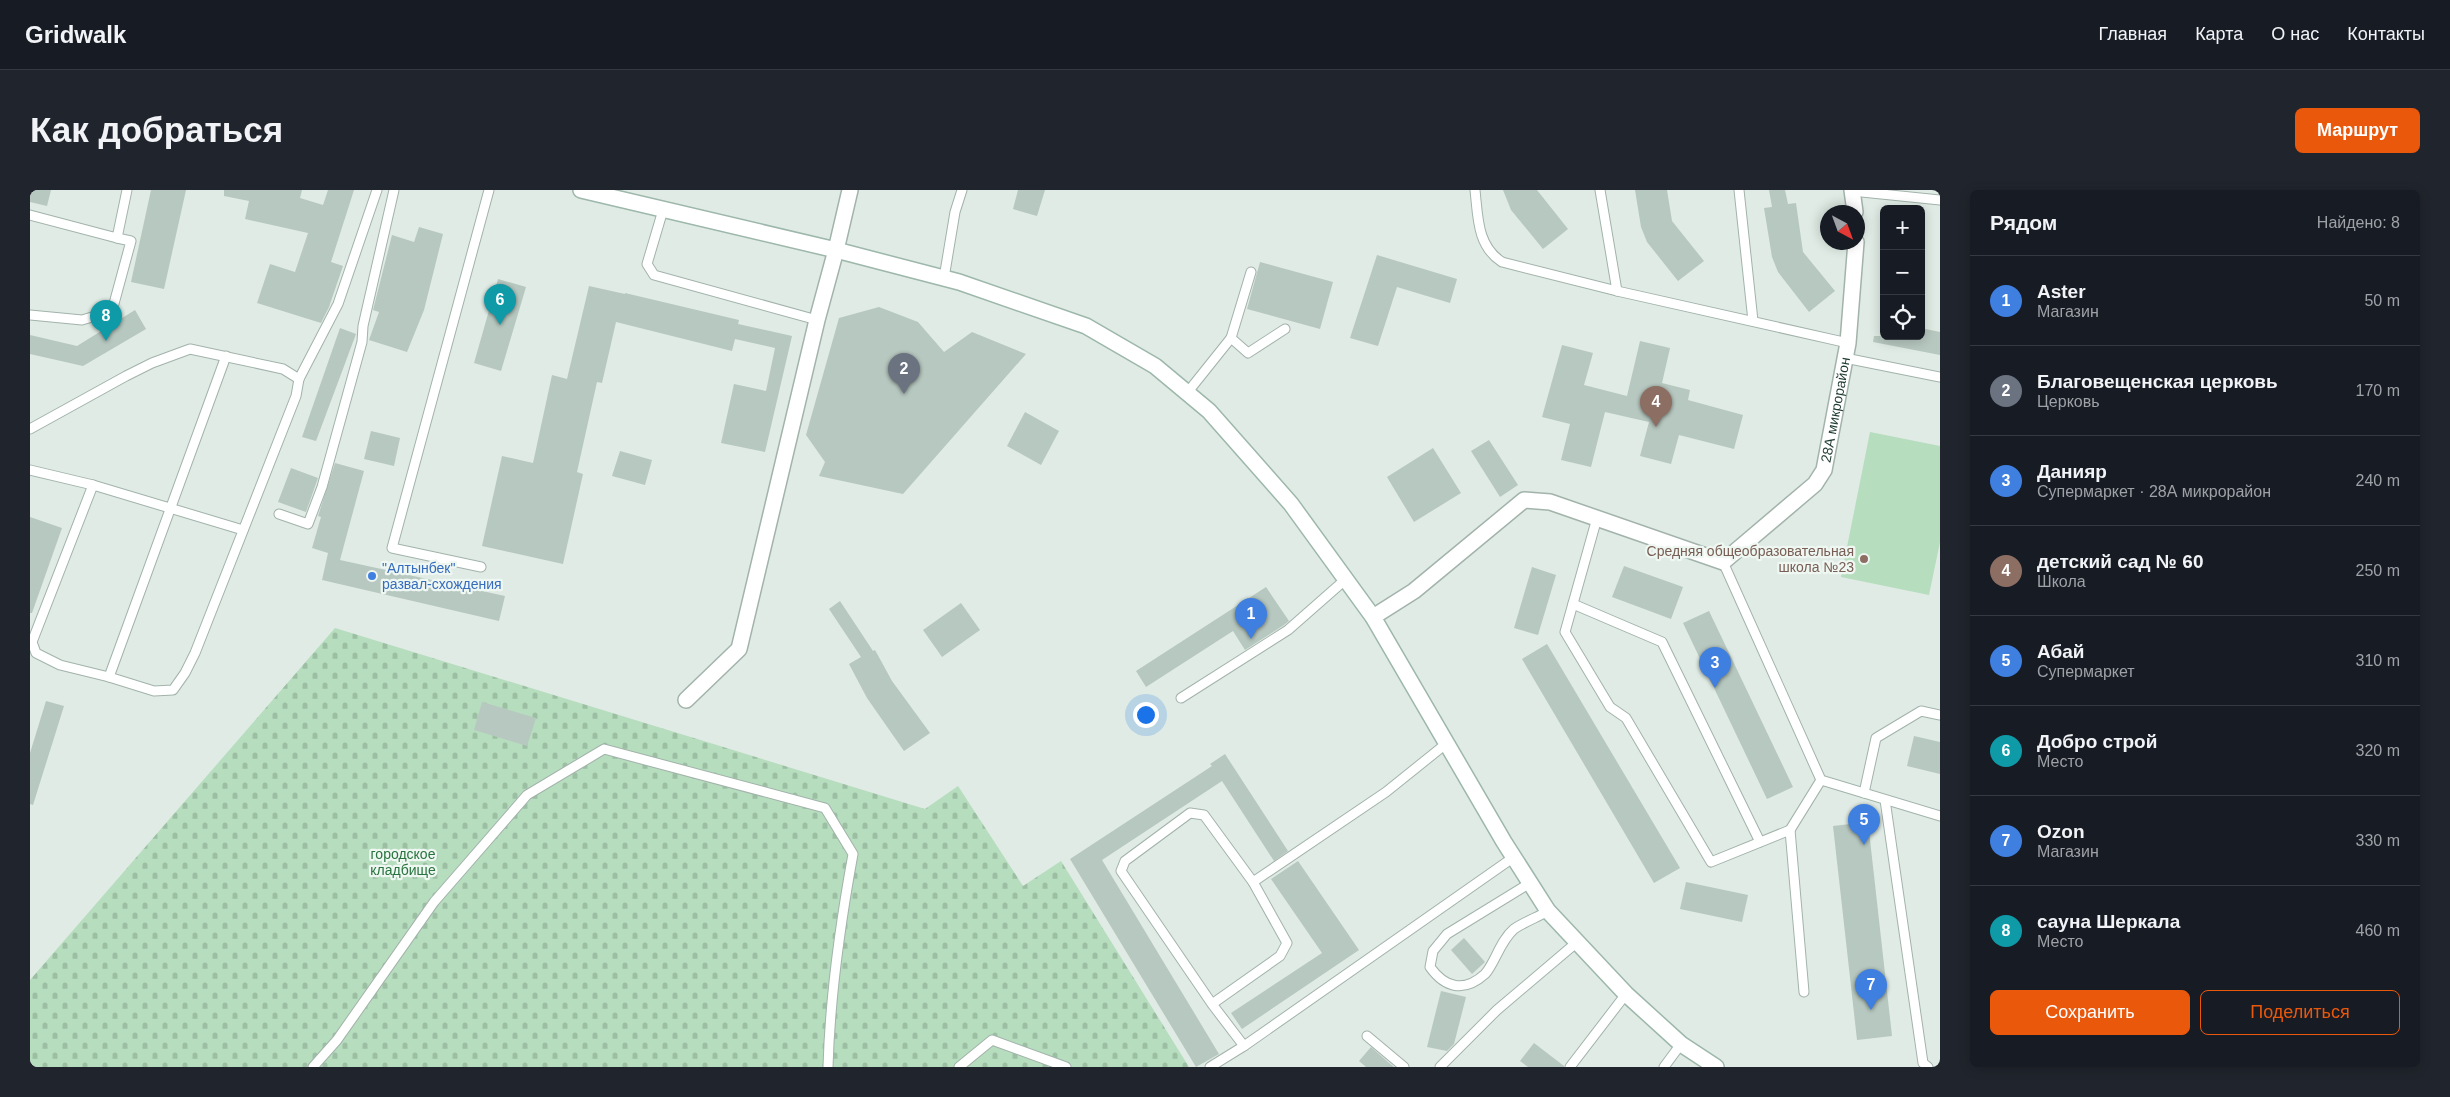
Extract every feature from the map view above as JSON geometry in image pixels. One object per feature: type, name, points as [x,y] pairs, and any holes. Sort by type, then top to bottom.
[{"type":"main road","points":[[581,190],[836,250],[944,278],[1086,326],[1155,366],[1208,410],[1291,504],[1373,617],[1514,857],[1548,911],[1576,943],[1626,994],[1681,1044],[1716,1067]]},
{"type":"main road","points":[[686,700],[739,649],[817,320],[850,190]]},
{"type":"main road","points":[[1852,190],[1854,205]]},
{"type":"main road","name":"28А микрорайон","points":[[1723,562],[1815,484],[1824,470],[1847,350],[1855,250]]},
{"type":"main road","points":[[1373,617],[1414,591],[1524,500],[1550,502],[1723,562]]},
{"type":"lane","points":[[117,238],[127,190]]},
{"type":"lane","points":[[92,485],[32,642],[36,653],[60,665],[109,676],[154,691],[173,690],[186,673],[195,653],[296,396],[299,379],[338,304],[377,190]]},
{"type":"lane","points":[[279,514],[308,524],[322,487],[362,342],[363,326],[394,190]]},
{"type":"lane","points":[[481,567],[392,548],[489,190]]},
{"type":"lane","points":[[944,278],[955,212],[962,190]]},
{"type":"lane","points":[[1475,190],[1480,236],[1490,254],[1502,262],[1617,291],[1753,321],[1940,378]]},
{"type":"lane","points":[[1600,190],[1617,291]]},
{"type":"lane","points":[[1739,190],[1753,321]]},
{"type":"lane","points":[[1852,190],[1940,200]]},
{"type":"lane","points":[[663,210],[647,264],[654,275],[817,320]]},
{"type":"lane","points":[[30,215],[131,241],[112,311],[82,320],[30,315]]},
{"type":"lane","points":[[1187,393],[1231,338],[1251,272]]},
{"type":"lane","points":[[1231,338],[1248,353],[1285,329]]},
{"type":"lane","points":[[30,429],[152,362],[190,349],[283,369],[299,379]]},
{"type":"lane","points":[[109,676],[226,356]]},
{"type":"lane","points":[[30,470],[92,485],[243,530]]},
{"type":"lane","points":[[1597,518],[1565,632],[1610,707],[1626,718],[1711,862],[1790,830],[1821,780]]},
{"type":"lane","points":[[1723,562],[1821,780],[1940,816]]},
{"type":"lane","points":[[1181,698],[1288,630],[1346,580]]},
{"type":"lane","points":[[1573,604],[1662,642],[1760,842]]},
{"type":"lane","points":[[1864,793],[1876,738],[1921,711],[1940,715]]},
{"type":"lane","points":[[1253,882],[1386,792],[1447,743]]},
{"type":"lane","points":[[313,1067],[337,1040],[434,902],[527,795],[604,749],[826,808],[853,854],[838,941],[830,1020],[828,1067]]},
{"type":"lane","points":[[1885,800],[1923,1063],[1928,1067]]},
{"type":"lane","points":[[1212,1004],[1280,956],[1287,943],[1253,882],[1204,815],[1190,813],[1125,861],[1121,871],[1212,1004],[1244,1046]]},
{"type":"lane","points":[[1790,830],[1804,992]]},
{"type":"lane","points":[[1210,1067],[1244,1046],[1514,857]]},
{"type":"lane","points":[[1530,883],[1447,934],[1433,951],[1430,967],[1440,980],[1455,985],[1468,984],[1486,973],[1499,948],[1515,929],[1548,911]]},
{"type":"lane","points":[[1440,1067],[1497,1010],[1576,943]]},
{"type":"lane","points":[[1570,1067],[1626,994]]},
{"type":"lane","points":[[1367,1036],[1404,1067]]},
{"type":"lane","points":[[959,1067],[992,1040],[1066,1067]]},
{"type":"lane","points":[[1664,1067],[1681,1044]]},
{"type":"green space","points":[[1870,432],[1940,446],[1940,542],[1929,595],[1841,577]]},
{"type":"green space","name":"городское кладбище","points":[[335,628],[925,809],[958,786],[1023,886],[1061,861],[1189,1067],[30,1067],[30,980]]},
{"type":"building","points":[[30,190],[51,190],[47,206],[30,202]]},
{"type":"building","points":[[151,190],[186,190],[164,289],[131,282]]},
{"type":"building","points":[[224,190],[302,190],[300,198],[323,205],[328,190],[354,190],[331,262],[343,266],[329,307],[321,323],[257,303],[270,264],[295,272],[308,233],[245,219],[249,201],[224,196]]},
{"type":"building","points":[[1018,190],[1045,190],[1037,216],[1013,209]]},
{"type":"building","points":[[1503,190],[1537,190],[1568,229],[1543,249],[1511,210]]},
{"type":"building","points":[[1635,190],[1667,190],[1672,221],[1704,261],[1678,281],[1647,242],[1641,227]]},
{"type":"building","points":[[1769,190],[1785,190],[1788,204],[1796,203],[1803,252],[1835,291],[1809,312],[1778,272],[1772,257],[1764,208],[1772,207]]},
{"type":"building","points":[[419,227],[443,234],[424,310],[407,352],[369,340],[379,312],[373,310],[392,235],[414,242]]},
{"type":"building","points":[[1377,255],[1457,279],[1450,303],[1397,287],[1378,346],[1350,338]]},
{"type":"building","points":[[1260,262],[1333,282],[1320,329],[1247,309]]},
{"type":"building","points":[[498,279],[526,287],[501,371],[474,363]]},
{"type":"building","points":[[589,286],[739,320],[738,324],[792,336],[765,452],[721,443],[734,384],[766,391],[775,348],[735,339],[732,351],[616,322],[602,383],[597,382],[577,472],[583,474],[563,564],[482,546],[502,456],[533,463],[552,375],[567,379]]},
{"type":"building","points":[[879,307],[918,322],[944,352],[972,332],[1026,354],[903,494],[819,476],[825,462],[806,435],[839,318]]},
{"type":"building","points":[[135,310],[146,329],[83,366],[30,354],[30,335],[77,346]]},
{"type":"building","points":[[340,328],[356,334],[316,441],[302,437]]},
{"type":"building","points":[[1925,329],[1940,332],[1940,355],[1873,342],[1874,336],[1880,336],[1880,340],[1925,340]]},
{"type":"building","points":[[1640,341],[1670,348],[1662,383],[1690,390],[1688,400],[1743,415],[1734,449],[1679,435],[1671,464],[1640,456],[1649,422],[1605,412],[1591,467],[1561,460],[1570,424],[1542,417],[1562,345],[1593,353],[1584,385],[1627,396]]},
{"type":"building","points":[[1025,412],[1059,431],[1041,465],[1007,446]]},
{"type":"building","points":[[371,431],[400,438],[394,466],[364,459]]},
{"type":"building","points":[[1489,440],[1518,485],[1500,497],[1471,451]]},
{"type":"building","points":[[1433,448],[1461,493],[1414,522],[1387,477]]},
{"type":"building","points":[[620,451],[652,460],[645,485],[612,476]]},
{"type":"building","points":[[335,463],[364,471],[340,560],[505,596],[499,621],[322,580],[328,553],[312,548],[321,517],[318,516]]},
{"type":"building","points":[[291,468],[318,478],[306,512],[278,502]]},
{"type":"building","points":[[30,517],[62,528],[32,613],[30,613]]},
{"type":"building","points":[[1624,566],[1683,587],[1671,619],[1612,597]]},
{"type":"building","points":[[1532,567],[1556,575],[1538,635],[1514,628]]},
{"type":"building","points":[[1266,587],[1289,621],[1245,650],[1233,631],[1146,687],[1136,671]]},
{"type":"building","points":[[840,601],[873,651],[875,650],[892,681],[930,733],[904,751],[867,698],[849,664],[861,657],[829,609]]},
{"type":"building","points":[[961,603],[980,630],[942,657],[923,630]]},
{"type":"building","points":[[1709,611],[1793,787],[1767,799],[1683,623]]},
{"type":"building","points":[[1547,644],[1680,868],[1654,883],[1522,659]]},
{"type":"building","points":[[46,701],[64,706],[33,805],[30,804],[30,753]]},
{"type":"building","points":[[482,702],[536,718],[527,746],[474,730]]},
{"type":"building","points":[[1914,736],[1940,742],[1940,774],[1907,766]]},
{"type":"building","points":[[1225,754],[1288,851],[1274,861],[1222,781],[1102,860],[1219,1054],[1196,1067],[1070,859],[1212,766],[1210,764]]},
{"type":"building","points":[[1868,822],[1892,1036],[1857,1040],[1833,826]]},
{"type":"building","points":[[1298,861],[1359,950],[1242,1029],[1231,1013],[1322,953],[1271,879]]},
{"type":"building","points":[[1686,882],[1748,895],[1742,922],[1680,909]]},
{"type":"building","points":[[1464,938],[1485,962],[1472,974],[1451,950]]},
{"type":"building","points":[[1441,991],[1466,997],[1454,1044],[1447,1051],[1427,1047]]},
{"type":"building","points":[[1534,1043],[1564,1067],[1528,1067],[1520,1061]]},
{"type":"building","points":[[1371,1047],[1394,1067],[1366,1067],[1359,1061]]},
{"type":"place","name":"Добро строй","points":[[500,325]]},
{"type":"place","name":"сауна Шеркала","points":[[106,341]]},
{"type":"place","name":"Благовещенская церковь","points":[[904,394]]},
{"type":"place","name":"детский сад № 60","points":[[1656,427]]},
{"type":"place","name":"Средняя общеобразовательная школа №23","points":[[1864,559]]},
{"type":"place","name":"\"Алтынбек\" развал-схождения","points":[[372,576]]},
{"type":"place","name":"Aster","points":[[1251,639]]},
{"type":"place","name":"Данияр","points":[[1715,688]]},
{"type":"place","name":"Абай","points":[[1864,845]]},
{"type":"place","name":"Ozon","points":[[1871,1010]]}]
